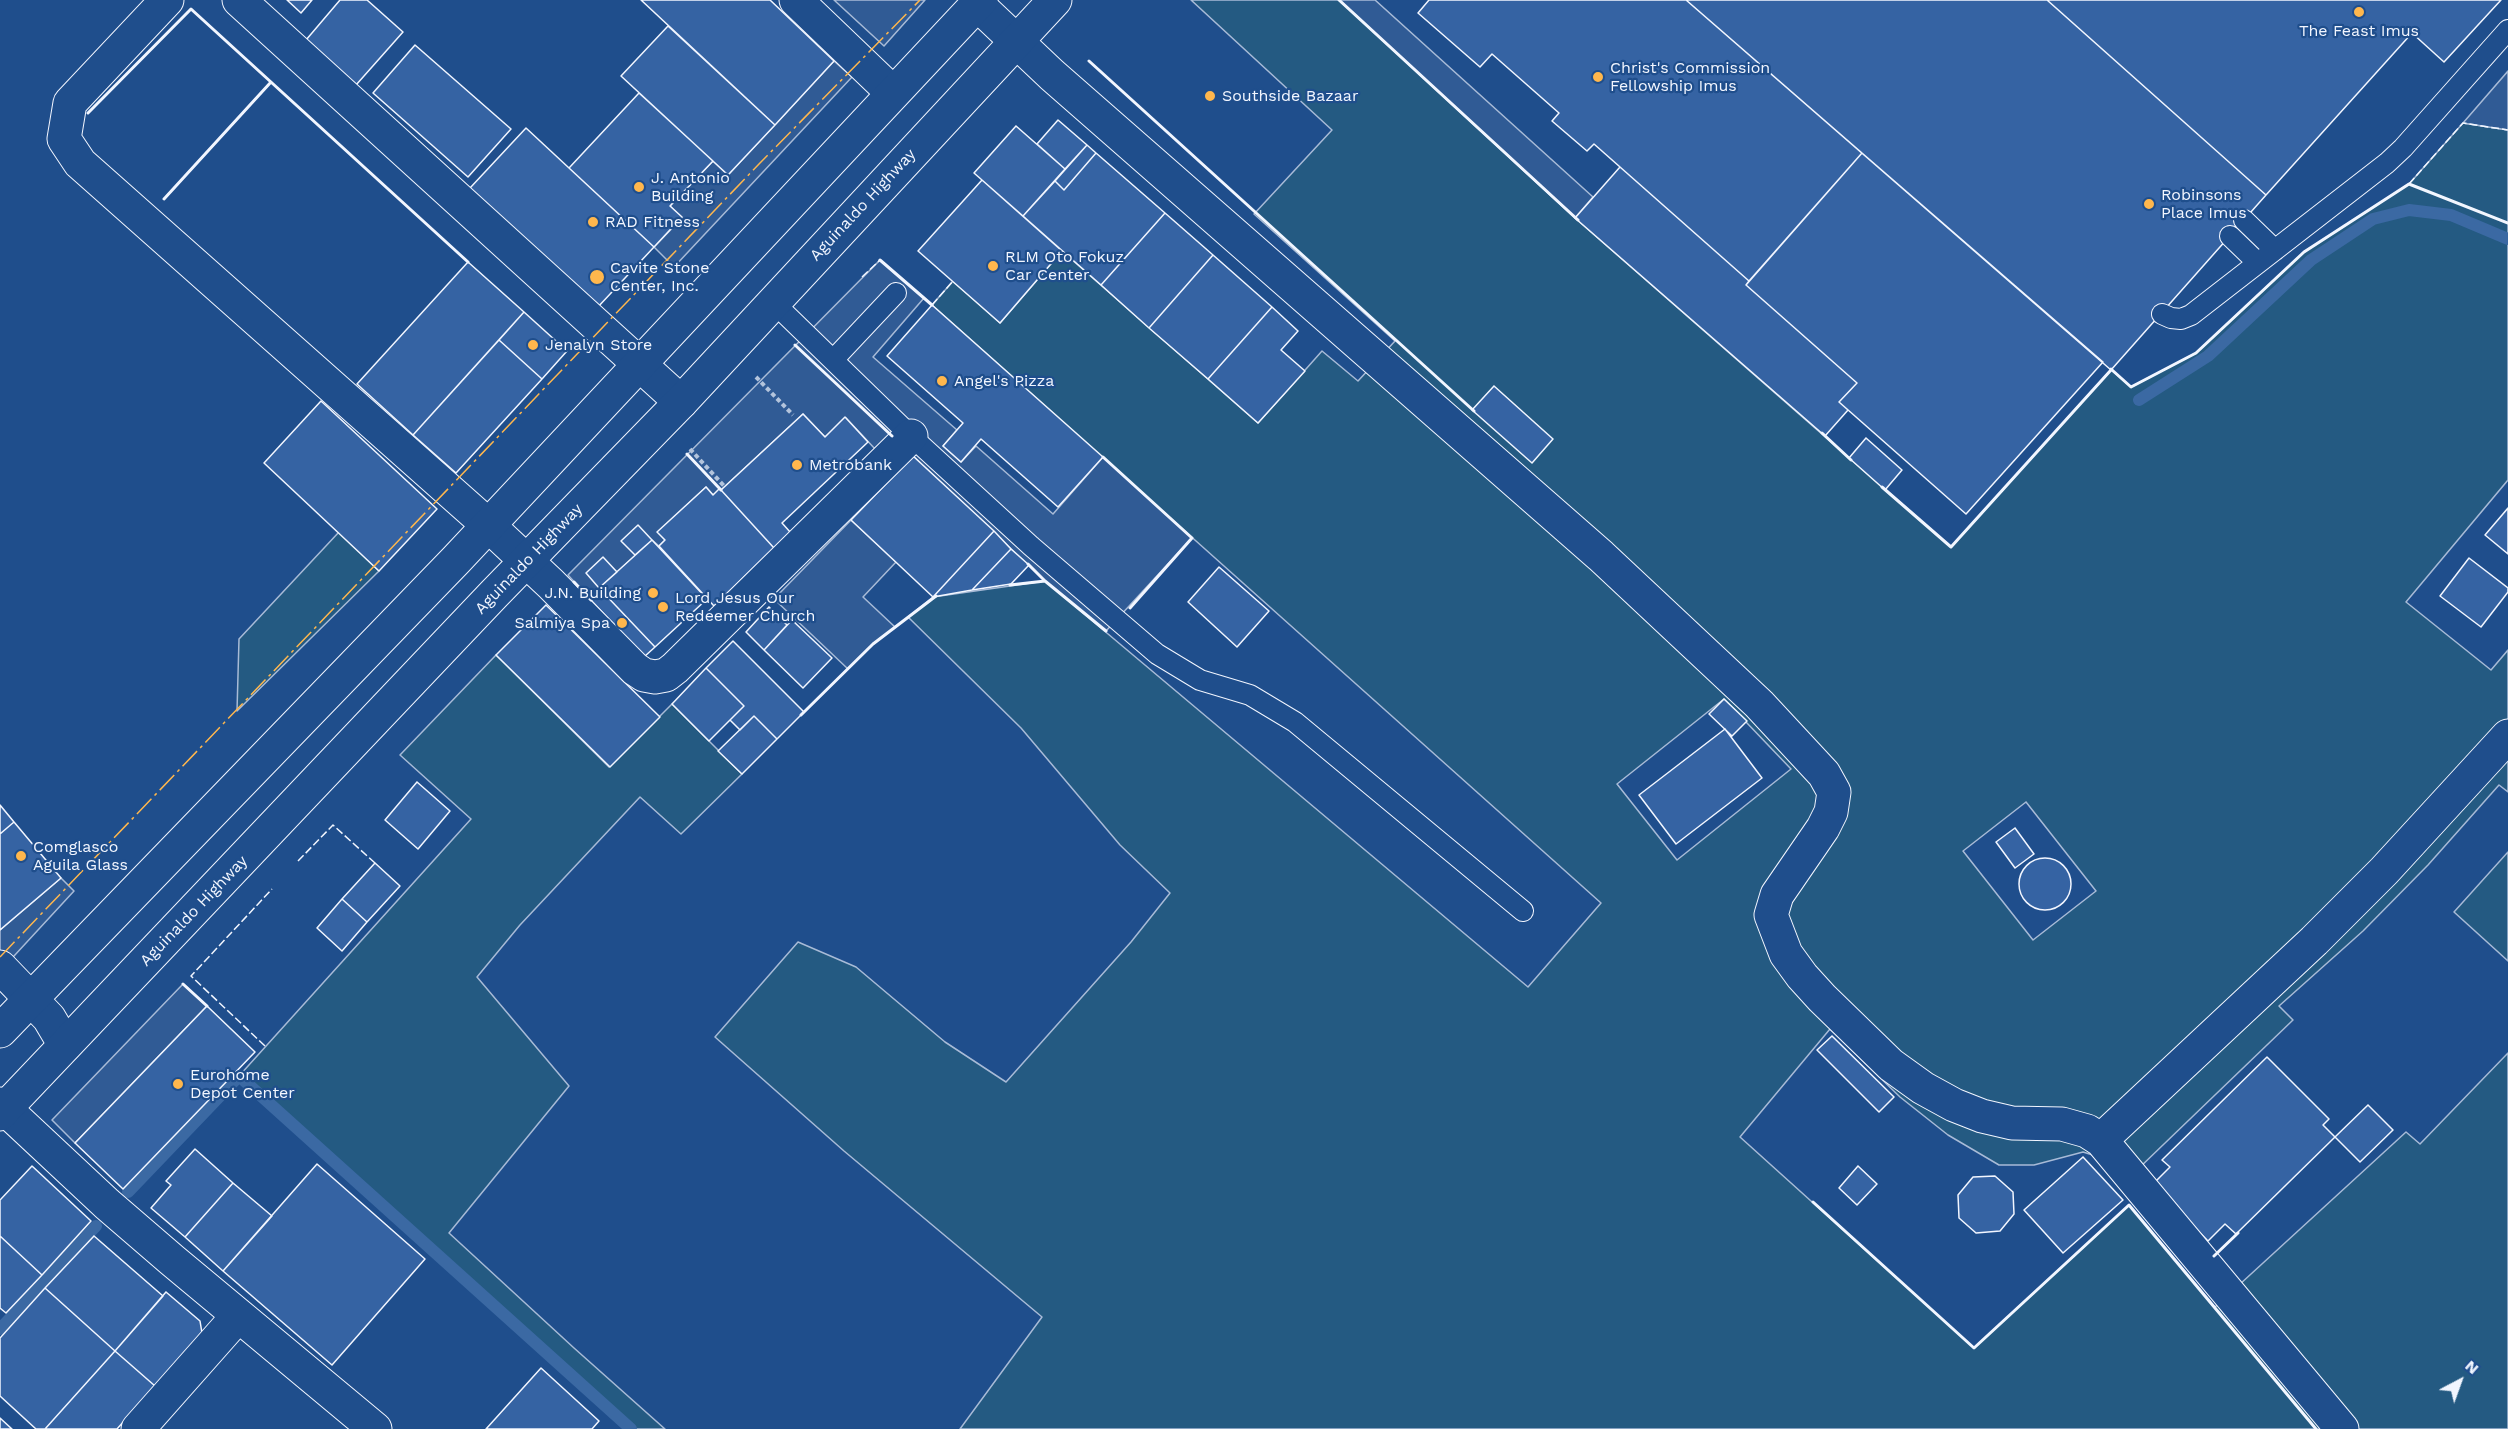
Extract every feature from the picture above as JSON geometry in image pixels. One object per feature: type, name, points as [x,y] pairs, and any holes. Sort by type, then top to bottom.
[{"type":"main road","points":[[239,0],[681,402]]},
{"type":"main road","points":[[796,0],[893,93]]},
{"type":"main road","name":"Aguinaldo Highway","points":[[2,1109],[681,402],[1055,0]]},
{"type":"main road","points":[[12,1010],[488,525],[979,2],[1015,41],[1601,556],[1728,674],[1824,774],[1834,792],[1831,812],[1823,828],[1778,895],[1771,915],[1786,954],[1822,998],[1891,1065],[1923,1088],[1954,1105],[1982,1116],[2012,1123],[2062,1124],[2087,1131],[2101,1140],[2342,1429]]},
{"type":"main road","points":[[153,5],[70,103],[64,139],[74,155],[80,163],[488,525],[635,669],[644,675],[655,677],[666,675],[675,668],[911,436]]},
{"type":"main road","points":[[2101,1140],[2313,941],[2384,871],[2508,736]]},
{"type":"main road","points":[[0,968],[12,1010],[36,1030],[65,1045]]},
{"type":"main road","points":[[2,1109],[107,1204],[375,1429]]},
{"type":"main road","points":[[138,1429],[238,1316]]},
{"type":"lane","points":[[2162,314],[2181,319],[2191,315],[2403,148],[2508,30]]},
{"type":"lane","points":[[2244,220],[2275,250]]},
{"type":"lane","points":[[2230,236],[2258,263]]},
{"type":"lane","points":[[833,360],[896,293]]},
{"type":"lane","points":[[773,302],[911,436],[1069,580],[1157,654],[1200,680],[1250,695],[1295,722],[1523,912]]},
{"type":"path","points":[[753,375],[793,415]]},
{"type":"path","points":[[685,444],[725,487]]},
{"type":"shaded area","points":[[834,0],[925,0],[884,46]]},
{"type":"shaded area","points":[[1191,0],[1339,0],[1575,218],[1951,547],[2111,370],[2131,387],[2196,353],[2304,252],[2409,184],[2463,123],[2508,130],[2508,480],[2406,602],[2491,670],[2508,650],[2508,792],[2499,785],[2428,865],[2363,931],[2279,1006],[2293,1020],[2138,1169],[2083,1152],[2034,1165],[1999,1165],[1948,1135],[1900,1097],[1830,1029],[1740,1137],[1974,1348],[2129,1205],[2215,1307],[2406,1132],[2420,1144],[2508,1053],[2508,1429],[960,1429],[1042,1317],[844,1151],[715,1037],[798,942],[856,967],[945,1042],[1006,1082],[1131,942],[1170,893],[1120,845],[1021,728],[908,617],[933,597],[1045,581],[1528,987],[1601,903],[932,305],[953,281],[1000,323],[1062,251],[1258,423],[1322,351],[1358,381],[1395,341],[1254,214],[1332,130]],"holes":[[[1724,699],[1791,769],[1677,860],[1617,784]],[[2026,802],[2096,891],[2033,940],[1963,851]]]},
{"type":"shaded area","points":[[1339,0],[1375,0],[1593,197],[1575,218]]},
{"type":"shaded area","points":[[834,61],[852,77],[674,267],[654,247],[682,218],[670,206],[713,161],[728,175]]},
{"type":"shaded area","points":[[2508,71],[2508,130],[2463,123]]},
{"type":"shaded area","points":[[880,260],[924,298],[873,357],[957,430],[943,446],[961,462],[976,446],[1053,514],[1103,457],[1192,538],[1106,631],[1045,581],[891,435],[876,450],[846,418],[825,437],[803,414],[721,490],[713,495],[706,487],[658,532],[665,540],[659,546],[652,540],[589,598],[568,575]]},
{"type":"shaded area","points":[[851,520],[896,562],[863,597],[895,627],[873,644],[848,669],[774,599]]},
{"type":"shaded area","points":[[339,532],[379,571],[237,711],[239,639]]},
{"type":"shaded area","points":[[496,655],[609,767],[672,704],[742,774],[681,834],[640,797],[520,925],[477,977],[569,1086],[449,1233],[665,1429],[631,1429],[239,1076],[471,819],[400,755]]},
{"type":"shaded area","points":[[2508,852],[2508,961],[2454,912]]},
{"type":"shaded area","points":[[61,878],[74,891],[2,969],[0,967],[0,930]]},
{"type":"shaded area","points":[[183,984],[207,1006],[75,1143],[52,1120]]},
{"type":"building","points":[[287,0],[312,0],[301,13]]},
{"type":"building","points":[[340,0],[367,0],[403,32],[356,85],[306,40]]},
{"type":"building","points":[[641,0],[770,0],[834,61],[775,125]]},
{"type":"building","name":"Christ's Commission Fellowship Imus","points":[[1429,0],[1686,0],[1862,153],[1749,281],[1594,144],[1587,151],[1552,121],[1559,113],[1492,54],[1480,67],[1418,13]]},
{"type":"building","points":[[1686,0],[2047,0],[2266,195],[2111,370]]},
{"type":"building","points":[[2047,0],[2501,0],[2444,62],[2412,33],[2266,195]]},
{"type":"building","points":[[668,26],[775,125],[728,175],[621,76]]},
{"type":"building","points":[[415,45],[511,129],[468,177],[373,93]]},
{"type":"building","name":"J. Antonio Building","points":[[639,93],[713,161],[670,206],[682,217],[654,247],[569,168]]},
{"type":"building","points":[[1058,120],[1087,145],[1065,169],[1037,144]]},
{"type":"building","points":[[1016,126],[1065,169],[1023,216],[974,173]]},
{"type":"building","points":[[526,128],[654,247],[597,308],[470,188]]},
{"type":"building","points":[[1087,145],[1096,153],[1064,190],[1055,181]]},
{"type":"building","points":[[1096,153],[1165,213],[1101,285],[1023,216],[1055,181],[1064,190]]},
{"type":"building","points":[[1862,153],[2103,362],[1966,514],[1839,402],[1857,383],[1746,285]]},
{"type":"building","points":[[1620,167],[1749,281],[1746,285],[1857,383],[1839,402],[1848,410],[1825,436],[1575,218]]},
{"type":"building","name":"RLM Oto Fokuz Car Center","points":[[982,180],[1062,251],[1000,323],[918,251]]},
{"type":"building","points":[[1165,213],[1213,255],[1149,328],[1101,285]]},
{"type":"building","points":[[1213,255],[1272,307],[1208,379],[1149,328]]},
{"type":"building","points":[[468,262],[524,312],[413,435],[357,384]]},
{"type":"building","points":[[932,305],[1103,457],[1058,507],[981,439],[961,462],[943,446],[963,423],[887,356]]},
{"type":"building","points":[[1272,307],[1298,331],[1281,350],[1305,371],[1258,423],[1208,379]]},
{"type":"building","name":"Jenalyn Store","points":[[524,312],[567,351],[542,379],[499,340]]},
{"type":"building","points":[[499,340],[542,379],[456,473],[413,435]]},
{"type":"building","points":[[1494,386],[1553,439],[1532,463],[1472,410]]},
{"type":"building","points":[[321,401],[437,509],[379,571],[264,463]]},
{"type":"building","name":"Metrobank","points":[[803,414],[825,437],[845,417],[868,442],[782,523],[791,533],[774,548],[721,490]]},
{"type":"building","points":[[1866,438],[1902,470],[1885,490],[1849,458]]},
{"type":"building","points":[[913,456],[994,531],[933,597],[851,520]]},
{"type":"building","points":[[706,487],[713,495],[719,489],[721,490],[774,548],[714,606],[659,546],[665,540],[657,532]]},
{"type":"building","points":[[2508,508],[2508,554],[2485,535]]},
{"type":"building","points":[[638,525],[652,540],[635,555],[621,541]]},
{"type":"building","points":[[994,531],[1011,549],[972,590],[933,597]]},
{"type":"building","name":"J.N. Building","points":[[652,540],[707,599],[655,647],[599,588]]},
{"type":"building","points":[[1011,549],[1029,565],[1011,584],[972,590]]},
{"type":"building","points":[[603,557],[617,572],[599,588],[586,573]]},
{"type":"building","points":[[2469,558],[2508,588],[2508,592],[2481,627],[2440,596]]},
{"type":"building","points":[[1219,567],[1269,611],[1237,647],[1188,602]]},
{"type":"building","name":"Salmiya Spa","points":[[599,588],[655,647],[644,657],[589,598]]},
{"type":"building","points":[[546,605],[660,717],[610,767],[496,655]]},
{"type":"building","points":[[769,607],[787,625],[764,650],[746,632]]},
{"type":"building","points":[[792,620],[832,658],[803,688],[764,650]]},
{"type":"building","points":[[733,641],[804,712],[777,739],[754,716],[740,730],[730,720],[744,706],[706,668]]},
{"type":"building","points":[[706,668],[744,706],[709,741],[672,704]]},
{"type":"building","points":[[1724,699],[1747,721],[1732,736],[1709,714]]},
{"type":"building","points":[[754,716],[777,739],[742,774],[718,751]]},
{"type":"building","points":[[1725,729],[1762,778],[1676,844],[1639,795]]},
{"type":"building","points":[[417,782],[450,811],[418,849],[385,820]]},
{"type":"building","points":[[0,805],[14,822],[0,834]]},
{"type":"building","name":"Comglasco Aguila Glass","points":[[14,822],[61,878],[0,930],[0,834]]},
{"type":"building","points":[[2015,828],[2034,854],[2015,868],[1996,842]]},
{"type":"building","points":[[2040,858],[2050,858],[2064,865],[2071,884],[2064,903],[2050,910],[2040,910],[2030,906],[2023,899],[2019,889],[2019,879],[2023,869],[2030,862]]},
{"type":"building","points":[[375,863],[400,886],[367,922],[342,899]]},
{"type":"building","points":[[342,899],[367,922],[342,951],[317,928]]},
{"type":"building","points":[[207,1006],[255,1052],[123,1189],[75,1143]]},
{"type":"building","points":[[1832,1036],[1894,1097],[1879,1112],[1817,1050]]},
{"type":"building","points":[[2267,1057],[2329,1119],[2323,1125],[2335,1137],[2236,1234],[2225,1224],[2208,1241],[2153,1184],[2170,1167],[2162,1160]]},
{"type":"building","points":[[2368,1105],[2393,1130],[2360,1162],[2335,1137]]},
{"type":"building","points":[[195,1149],[233,1183],[185,1237],[151,1208],[171,1185],[166,1181]]},
{"type":"building","points":[[2083,1157],[2123,1200],[2063,1253],[2024,1210]]},
{"type":"building","points":[[317,1164],[425,1259],[332,1365],[223,1271]]},
{"type":"building","points":[[32,1166],[91,1221],[42,1275],[0,1236],[0,1200]]},
{"type":"building","points":[[1858,1166],[1877,1184],[1857,1205],[1839,1188]]},
{"type":"building","points":[[1995,1176],[2013,1192],[2014,1214],[2000,1231],[1976,1233],[1959,1218],[1958,1195],[1973,1177]]},
{"type":"building","points":[[233,1183],[272,1216],[223,1271],[185,1237]]},
{"type":"building","points":[[0,1236],[42,1275],[6,1313],[0,1308]]},
{"type":"building","points":[[94,1236],[163,1296],[115,1351],[45,1288]]},
{"type":"building","points":[[45,1288],[115,1351],[45,1429],[36,1429],[0,1396],[0,1338]]},
{"type":"building","points":[[166,1292],[200,1321],[202,1333],[155,1386],[115,1351]]},
{"type":"building","points":[[115,1351],[155,1386],[117,1429],[45,1429]]},
{"type":"building","points":[[541,1368],[599,1421],[592,1429],[486,1429]]},
{"type":"building","points":[[0,1418],[12,1429],[0,1429]]},
{"type":"waterway","points":[[2139,400],[2208,356],[2311,260],[2373,219],[2409,210],[2451,215],[2508,239]]},
{"type":"waterway","points":[[128,1192],[239,1076],[631,1429]]},
{"type":"waterway","points":[[0,1329],[96,1226]]},
{"type":"fence","points":[[2409,184],[2463,123],[2508,130]]},
{"type":"fence","points":[[862,277],[880,260]]},
{"type":"fence","points":[[932,305],[953,281]]},
{"type":"fence","points":[[298,861],[333,825],[375,863]]},
{"type":"fence","points":[[265,1046],[191,976],[272,889]]},
{"type":"wall","points":[[1339,0],[1578,220]]},
{"type":"wall","points":[[88,113],[191,9],[468,262]]},
{"type":"wall","points":[[1089,61],[1474,411]]},
{"type":"wall","points":[[164,199],[271,82]]},
{"type":"wall","points":[[2111,369],[2131,387],[2196,353],[2304,252],[2409,184],[2508,223]]},
{"type":"wall","points":[[880,260],[932,305]]},
{"type":"wall","points":[[795,345],[892,436]]},
{"type":"wall","points":[[1882,487],[1951,547],[2111,370]]},
{"type":"wall","points":[[1822,433],[1851,460]]},
{"type":"wall","points":[[687,454],[721,490]]},
{"type":"wall","points":[[1103,457],[1192,538],[1130,608]]},
{"type":"wall","points":[[1028,564],[1045,581]]},
{"type":"wall","points":[[1010,585],[1045,581],[1106,631]]},
{"type":"wall","points":[[574,582],[591,600]]},
{"type":"wall","points":[[801,715],[873,644],[936,596]]},
{"type":"wall","points":[[183,984],[207,1006]]},
{"type":"wall","points":[[1813,1202],[1974,1348],[2129,1205],[2316,1429]]},
{"type":"wall","points":[[2214,1256],[2238,1233]]},
{"type":"power","points":[[0,957],[759,164],[920,0]]},
{"type":"place","name":"The Feast Imus","points":[[2359,12]]},
{"type":"place","name":"Christ's Commission Fellowship Imus","points":[[1598,77]]},
{"type":"place","name":"Southside Bazaar","points":[[1210,96]]},
{"type":"place","name":"J. Antonio Building","points":[[639,187]]},
{"type":"place","name":"Robinsons Place Imus","points":[[2149,204]]},
{"type":"place","name":"RAD Fitness","points":[[593,222]]},
{"type":"place","name":"RLM Oto Fokuz Car Center","points":[[993,266]]},
{"type":"place","name":"Cavite Stone Center, Inc.","points":[[597,277]]},
{"type":"place","name":"Jenalyn Store","points":[[533,345]]},
{"type":"place","name":"Angel's Pizza","points":[[942,381]]},
{"type":"place","name":"Metrobank","points":[[797,465]]},
{"type":"place","name":"J.N. Building","points":[[653,593]]},
{"type":"place","name":"Lord Jesus Our Redeemer Church","points":[[663,607]]},
{"type":"place","name":"Salmiya Spa","points":[[622,623]]},
{"type":"place","name":"Comglasco Aguila Glass","points":[[21,856]]},
{"type":"place","name":"Eurohome Depot Center","points":[[178,1084]]}]
